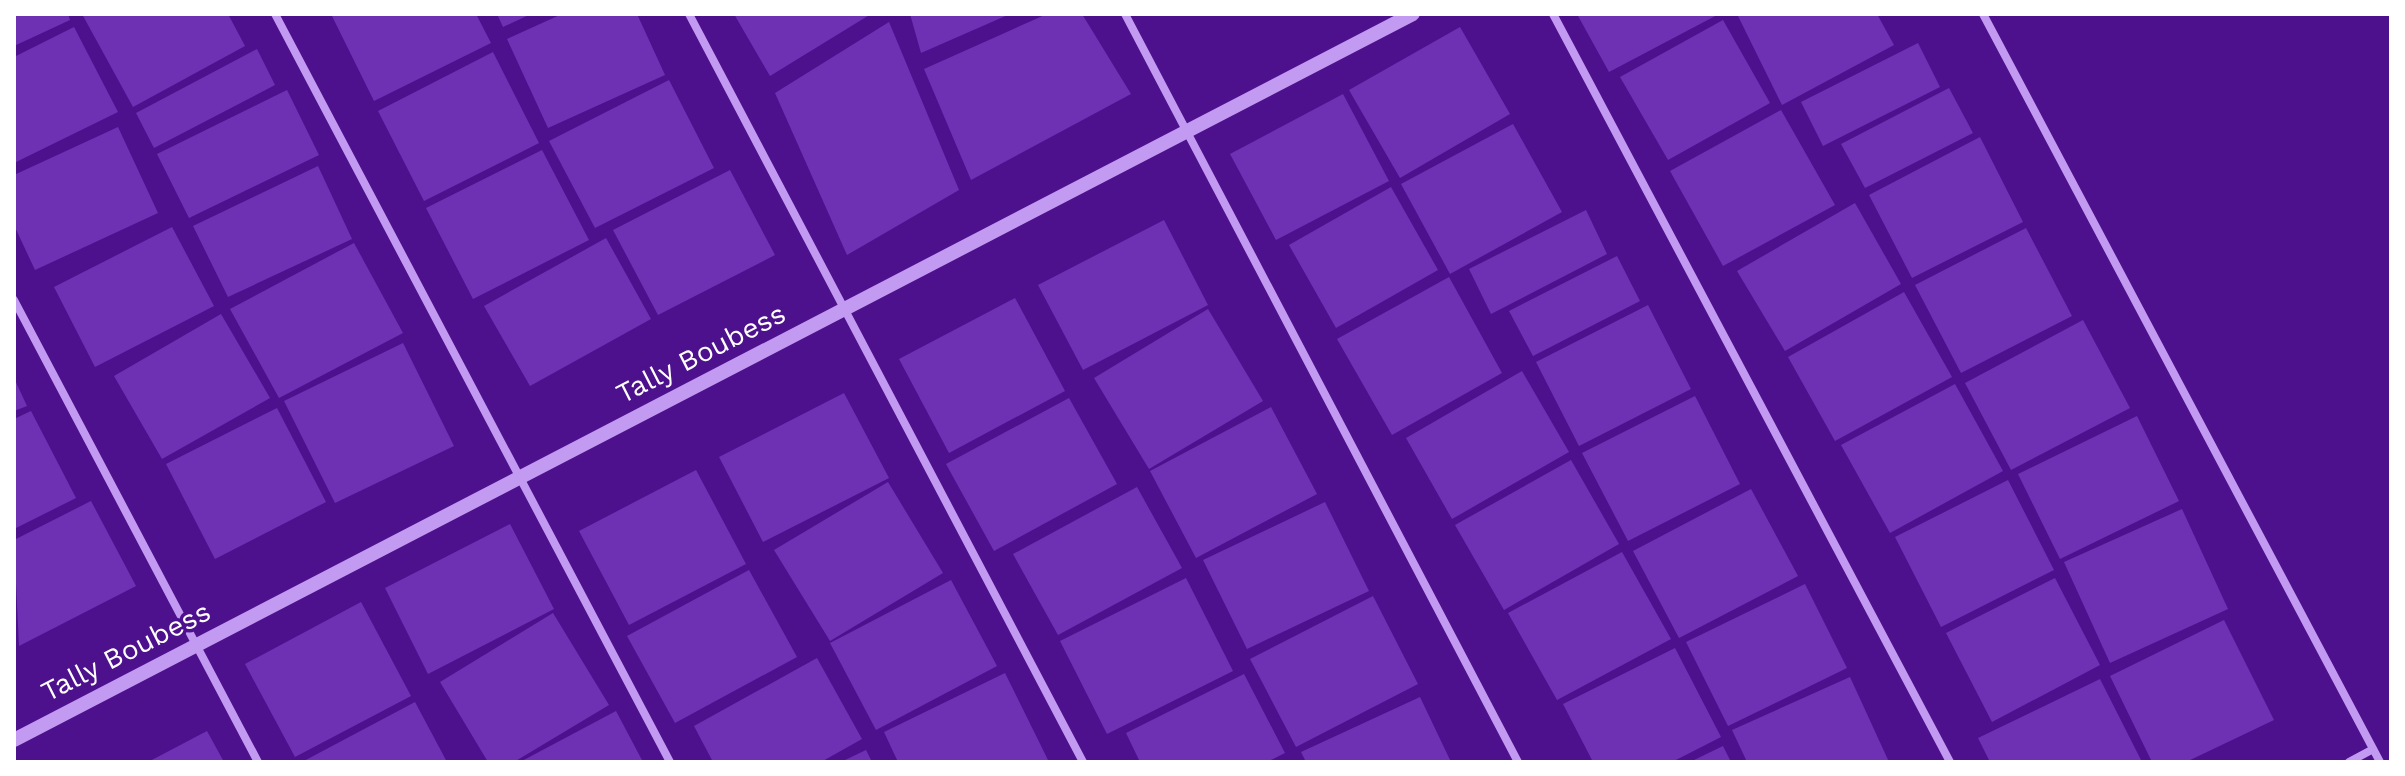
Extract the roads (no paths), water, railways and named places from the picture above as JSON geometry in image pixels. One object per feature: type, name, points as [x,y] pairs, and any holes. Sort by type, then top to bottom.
[{"type":"street","points":[[275,14],[670,762]]},
{"type":"street","points":[[689,14],[1083,762]]},
{"type":"street","points":[[1125,14],[1518,762]]},
{"type":"street","name":"Tally Boubess","points":[[14,740],[1413,14]]},
{"type":"street","points":[[1553,14],[1950,762]]},
{"type":"street","points":[[1983,14],[2380,762]]},
{"type":"street","points":[[14,300],[258,762]]},
{"type":"street","points":[[2349,762],[2373,749]]}]
